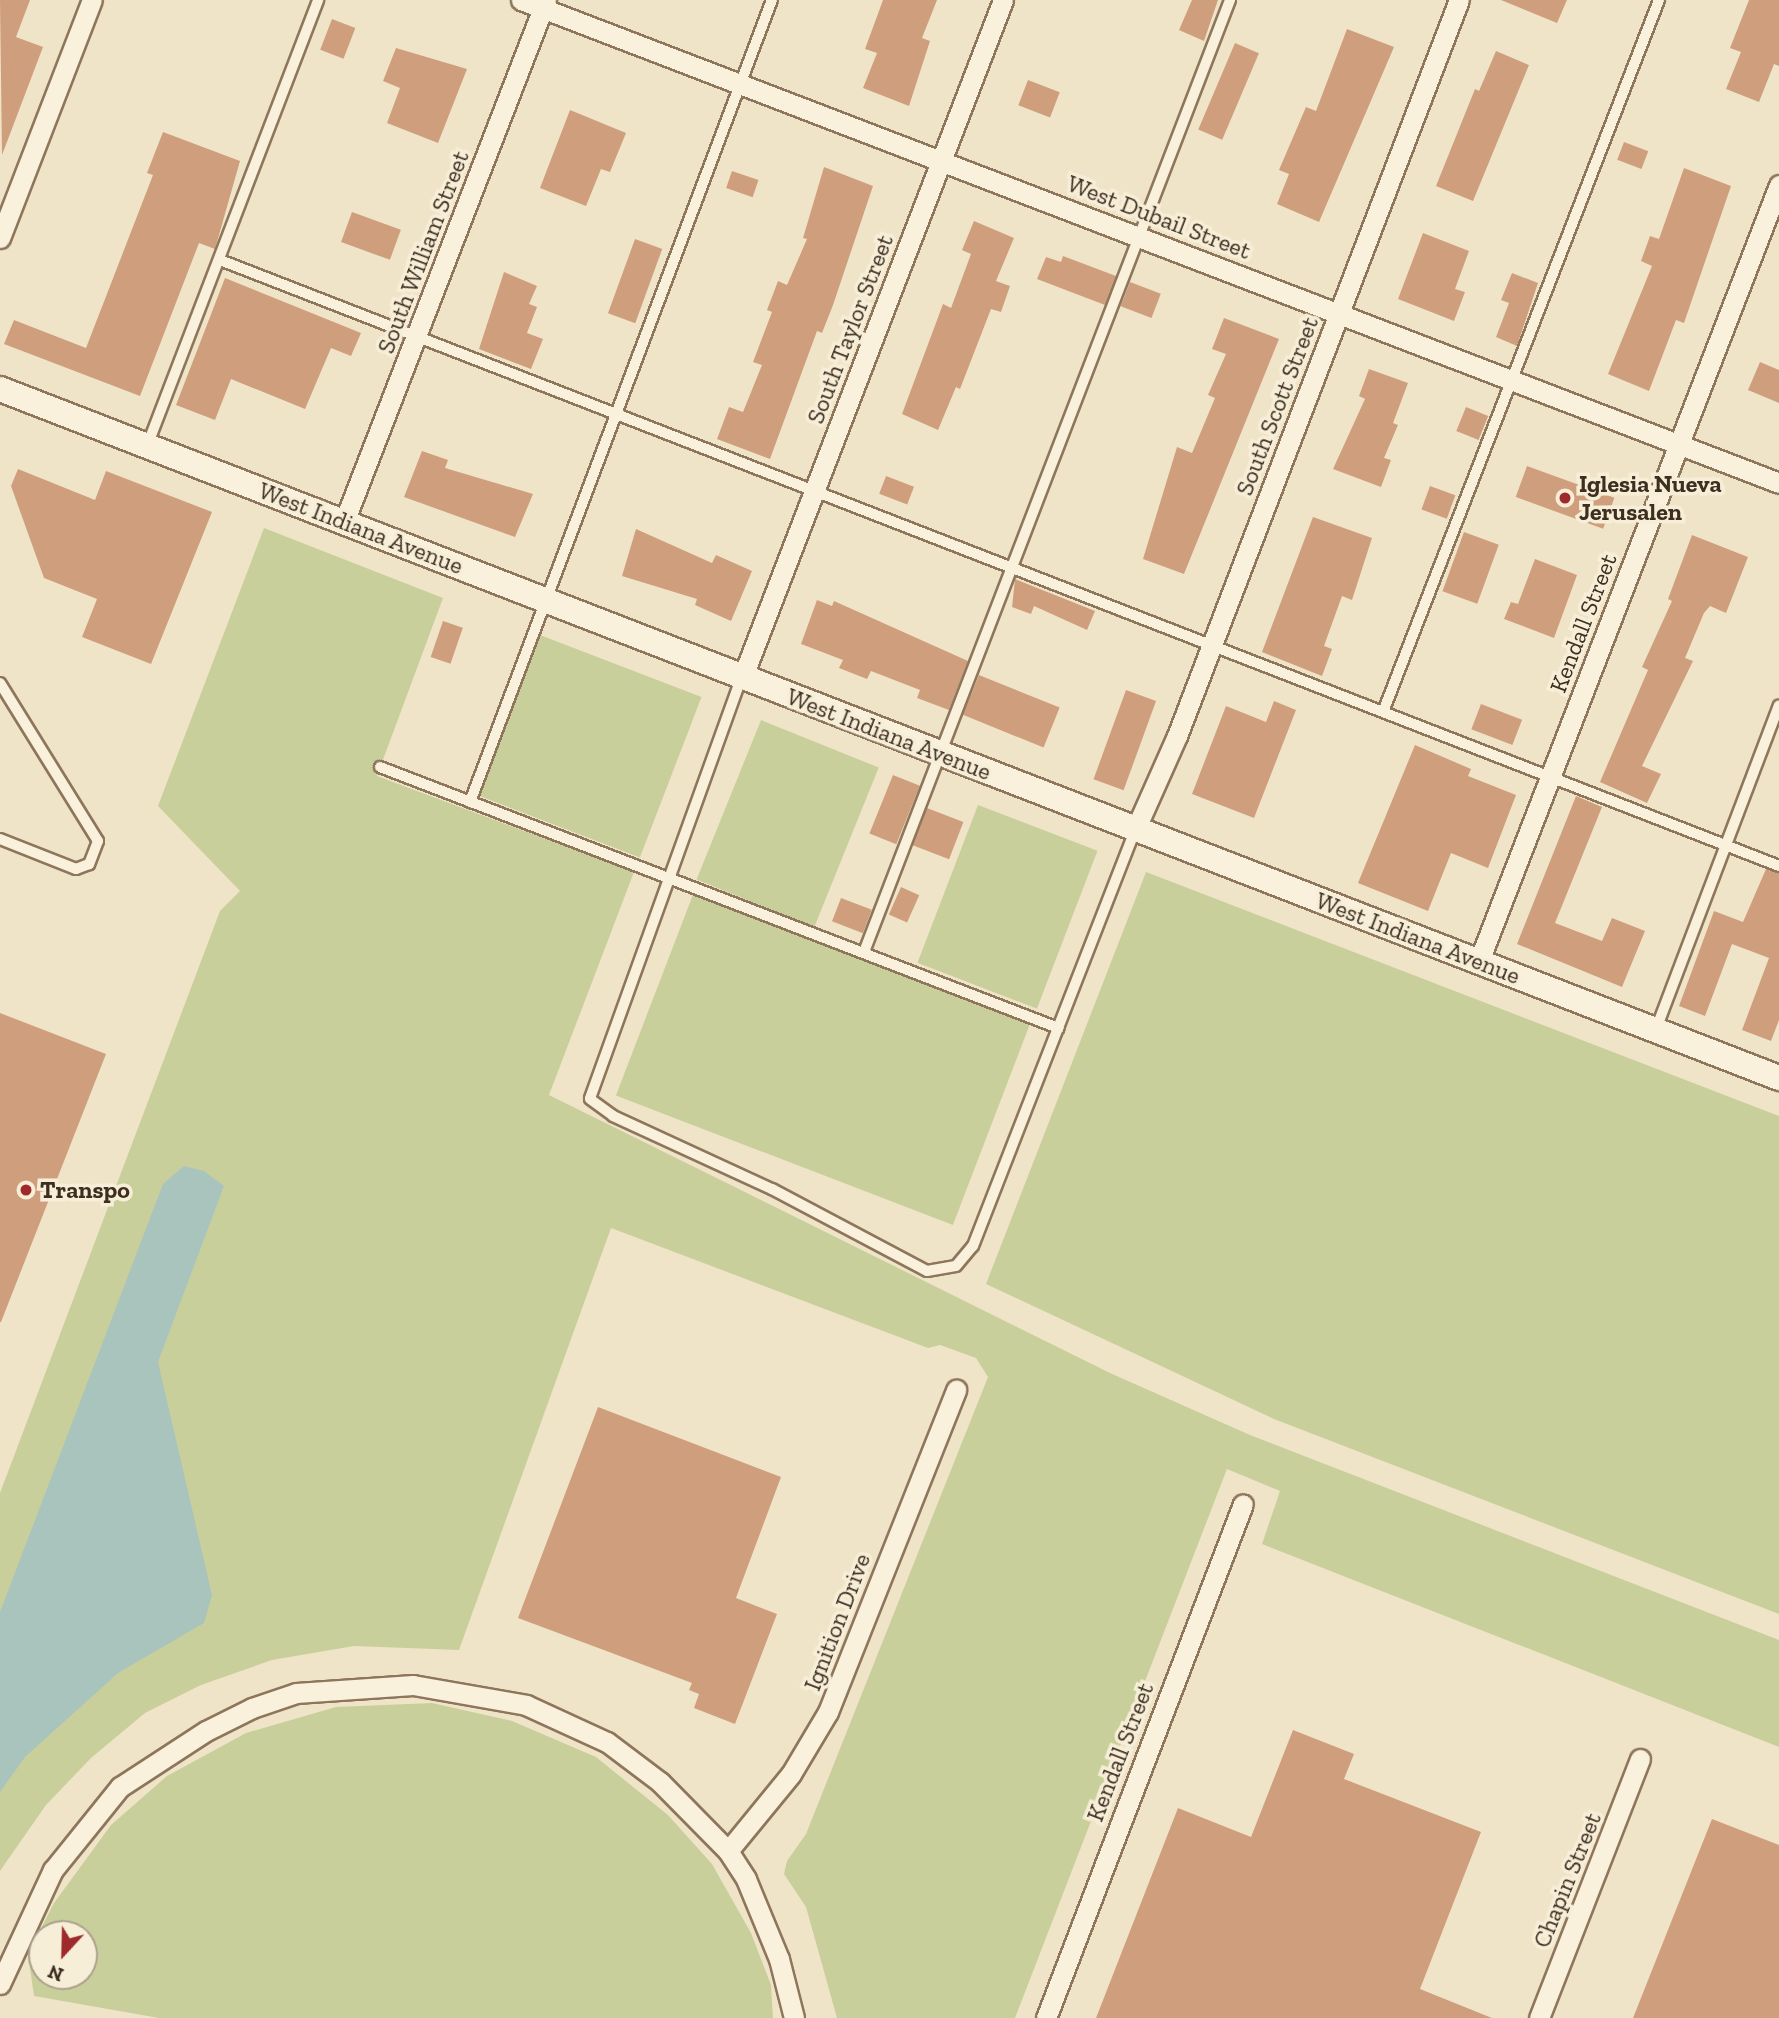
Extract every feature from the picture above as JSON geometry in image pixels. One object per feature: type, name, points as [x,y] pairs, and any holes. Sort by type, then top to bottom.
[{"type":"street","points":[[0,239],[92,0]]},
{"type":"street","name":"West Dubail Street","points":[[521,0],[545,4],[741,83],[1779,483]]},
{"type":"street","name":"South Taylor Street","points":[[743,676],[1003,0]]},
{"type":"street","name":"South Scott Street","points":[[1136,828],[1212,646],[1459,0]]},
{"type":"street","name":"South William Street","points":[[344,522],[418,338],[545,4]]},
{"type":"street","name":"Kendall Street","points":[[1479,961],[1779,186]]},
{"type":"street","name":"West Indiana Avenue","points":[[0,389],[1779,1078]]},
{"type":"street","name":"Ignition Drive","points":[[728,1851],[790,1774],[828,1712],[956,1390]]},
{"type":"street","name":"Kendall Street","points":[[1046,2018],[1243,1504]]},
{"type":"street","points":[[0,1984],[52,1870],[120,1787],[206,1731],[296,1693],[433,1685],[526,1705],[588,1732],[639,1765],[692,1810],[728,1851],[779,1959],[794,2018]]},
{"type":"street","name":"Chapin Street","points":[[1539,2018],[1640,1759]]},
{"type":"lane","points":[[147,447],[318,0]]},
{"type":"lane","points":[[470,802],[612,413],[772,0]]},
{"type":"lane","points":[[864,952],[1230,0]]},
{"type":"lane","points":[[1383,712],[1659,0]]},
{"type":"lane","points":[[220,260],[813,493],[1012,567],[1779,866]]},
{"type":"lane","points":[[743,676],[590,1099],[613,1116],[772,1189],[927,1270],[956,1266],[973,1246],[1136,828]]},
{"type":"lane","points":[[0,683],[98,841],[89,864],[76,869],[0,839]]},
{"type":"lane","points":[[1656,1030],[1779,706]]},
{"type":"lane","points":[[380,767],[669,876],[1058,1028]]},
{"type":"green space","points":[[264,528],[443,598],[377,776],[634,872],[549,1095],[1110,1373],[1250,1435],[1779,1640],[1779,1747],[1262,1544],[1280,1491],[1227,1469],[1015,2018],[837,2018],[806,1907],[784,1874],[787,1861],[806,1834],[988,1377],[976,1358],[940,1345],[928,1348],[611,1228],[459,1650],[354,1646],[272,1660],[201,1685],[145,1713],[91,1758],[46,1805],[0,1871],[0,1493],[220,911],[240,891],[158,806]]},
{"type":"green space","points":[[540,635],[702,697],[640,858],[478,796]]},
{"type":"green space","points":[[761,720],[879,768],[814,927],[697,879]]},
{"type":"green space","points":[[978,805],[1097,851],[1037,1009],[917,963]]},
{"type":"green space","points":[[1146,872],[1779,1116],[1779,1614],[1274,1419],[986,1284]]},
{"type":"green space","points":[[694,892],[1031,1021],[953,1225],[616,1096]]},
{"type":"green space","points":[[432,1703],[512,1721],[596,1757],[668,1815],[712,1864],[751,1933],[771,1985],[773,2018],[159,2018],[34,1996],[33,1990],[98,1990],[98,1920],[45,1920],[54,1903],[111,1825],[167,1776],[246,1733],[336,1707]]},
{"type":"water","points":[[184,1166],[204,1171],[224,1186],[158,1362],[212,1595],[204,1623],[118,1673],[25,1757],[0,1792],[0,1612],[163,1184]]},
{"type":"building","points":[[0,0],[30,0],[16,37],[43,47],[2,155]]},
{"type":"building","points":[[883,0],[937,0],[922,38],[930,41],[909,106],[863,88],[877,53],[865,49]]},
{"type":"building","points":[[1192,0],[1218,0],[1204,41],[1179,30]]},
{"type":"building","points":[[1501,0],[1567,0],[1557,23]]},
{"type":"building","points":[[1749,0],[1779,0],[1779,66],[1774,64],[1759,102],[1726,89],[1741,52],[1730,48]]},
{"type":"building","points":[[332,19],[355,28],[344,59],[320,50]]},
{"type":"building","points":[[1347,29],[1394,47],[1319,222],[1277,204],[1289,174],[1279,170],[1306,107],[1316,111]]},
{"type":"building","points":[[1235,43],[1259,53],[1222,140],[1198,130]]},
{"type":"building","points":[[396,48],[467,69],[438,143],[387,123],[400,88],[383,81]]},
{"type":"building","points":[[1496,51],[1529,65],[1473,201],[1436,186],[1475,89],[1479,91]]},
{"type":"building","points":[[1028,80],[1060,92],[1050,117],[1018,105]]},
{"type":"building","points":[[570,110],[626,133],[610,172],[601,169],[586,206],[540,188]]},
{"type":"building","points":[[163,132],[240,161],[215,249],[199,243],[140,396],[4,344],[14,320],[86,348],[153,175],[147,173]]},
{"type":"building","points":[[1624,142],[1648,151],[1641,169],[1617,160]]},
{"type":"building","points":[[824,167],[873,186],[833,305],[822,333],[817,331],[770,459],[717,439],[729,407],[743,412],[762,365],[753,362],[772,312],[767,310],[778,281],[787,285],[807,239],[803,238]]},
{"type":"building","points":[[1684,168],[1731,186],[1684,323],[1676,320],[1649,391],[1608,374],[1652,266],[1641,261],[1650,236],[1659,239]]},
{"type":"building","points":[[732,171],[758,180],[753,197],[726,188]]},
{"type":"building","points":[[352,212],[401,230],[390,260],[341,242]]},
{"type":"building","points":[[974,221],[1014,238],[996,281],[1010,286],[1001,312],[991,309],[960,389],[956,387],[938,430],[902,414],[943,304],[951,308],[971,254],[962,250]]},
{"type":"building","points":[[1423,233],[1469,251],[1455,289],[1465,292],[1454,321],[1398,299]]},
{"type":"building","points":[[635,239],[662,249],[635,323],[608,313]]},
{"type":"building","points":[[1063,256],[1116,276],[1105,305],[1037,279],[1046,257],[1061,262]]},
{"type":"building","points":[[504,272],[537,286],[529,304],[537,307],[527,333],[543,339],[531,369],[479,349]]},
{"type":"building","points":[[1512,273],[1538,283],[1517,346],[1496,337],[1509,303],[1501,300]]},
{"type":"building","points":[[225,278],[361,333],[351,356],[331,348],[305,409],[231,379],[215,420],[176,405]]},
{"type":"building","points":[[1130,282],[1161,294],[1151,318],[1121,306]]},
{"type":"building","points":[[1224,318],[1279,339],[1184,574],[1143,559],[1177,447],[1192,453],[1215,398],[1208,395],[1226,354],[1212,349]]},
{"type":"building","points":[[1760,362],[1779,370],[1779,403],[1748,390]]},
{"type":"building","points":[[1369,369],[1408,383],[1393,423],[1398,425],[1384,458],[1391,460],[1381,487],[1333,469],[1365,399],[1359,396]]},
{"type":"building","points":[[1466,407],[1488,416],[1479,440],[1456,431]]},
{"type":"building","points":[[422,451],[448,460],[445,468],[533,494],[515,537],[404,497]]},
{"type":"building","name":"Iglesia Nueva Jerusalen","points":[[1527,466],[1614,498],[1603,529],[1516,497]]},
{"type":"building","points":[[18,469],[95,500],[106,471],[212,512],[151,664],[82,637],[97,599],[44,578],[11,486]]},
{"type":"building","points":[[886,476],[914,487],[907,504],[879,494]]},
{"type":"building","points":[[1430,486],[1455,495],[1447,519],[1421,509]]},
{"type":"building","points":[[1313,517],[1372,538],[1352,600],[1342,596],[1324,646],[1332,649],[1322,676],[1262,652]]},
{"type":"building","points":[[636,529],[712,563],[716,555],[752,571],[731,621],[695,605],[697,599],[622,576]]},
{"type":"building","points":[[1464,532],[1499,545],[1477,604],[1442,591]]},
{"type":"building","points":[[1692,535],[1748,557],[1726,613],[1710,606],[1704,613],[1685,658],[1693,661],[1642,766],[1661,774],[1647,803],[1600,782],[1648,670],[1642,667],[1672,601],[1668,599]]},
{"type":"building","points":[[1535,559],[1577,575],[1554,638],[1504,619],[1511,602],[1518,604]]},
{"type":"building","points":[[1015,579],[1095,611],[1087,630],[1034,606],[1031,614],[1012,607]]},
{"type":"building","points":[[817,600],[832,606],[834,601],[968,661],[949,710],[917,698],[920,690],[871,671],[867,679],[839,668],[843,660],[801,644]]},
{"type":"building","points":[[443,621],[463,628],[450,664],[431,657]]},
{"type":"building","points":[[979,675],[1060,708],[1044,747],[963,715]]},
{"type":"building","points":[[1126,690],[1156,701],[1124,790],[1094,779]]},
{"type":"building","points":[[1274,701],[1296,710],[1254,818],[1192,794],[1226,706],[1266,722]]},
{"type":"building","points":[[1481,704],[1522,720],[1512,745],[1471,729]]},
{"type":"building","points":[[1415,745],[1471,769],[1468,776],[1516,795],[1488,868],[1451,853],[1428,911],[1358,883]]},
{"type":"building","points":[[893,775],[920,786],[896,844],[869,833]]},
{"type":"building","points":[[1576,796],[1602,807],[1555,923],[1602,941],[1612,918],[1645,931],[1622,987],[1517,944]]},
{"type":"building","points":[[927,808],[963,822],[949,859],[913,845]]},
{"type":"building","points":[[1766,869],[1779,873],[1779,1020],[1771,1041],[1742,1030],[1769,958],[1732,944],[1705,1016],[1679,1006],[1714,911],[1743,922]]},
{"type":"building","points":[[901,887],[919,895],[907,923],[889,914]]},
{"type":"building","points":[[841,898],[872,910],[863,933],[832,921]]},
{"type":"building","name":"Transpo","points":[[0,1013],[106,1054],[1,1322],[0,1322]]},
{"type":"building","points":[[598,1407],[781,1477],[736,1598],[777,1614],[735,1724],[694,1708],[699,1694],[689,1690],[692,1683],[518,1618]]},
{"type":"building","points":[[1293,1730],[1354,1754],[1344,1779],[1481,1832],[1420,1989],[1492,2018],[1096,2018],[1178,1808],[1251,1837]]},
{"type":"building","points":[[1712,1819],[1779,1845],[1779,2018],[1633,2018]]},
{"type":"place","name":"Iglesia Nueva Jerusalen","points":[[1565,498]]},
{"type":"place","name":"Transpo","points":[[26,1190]]}]
